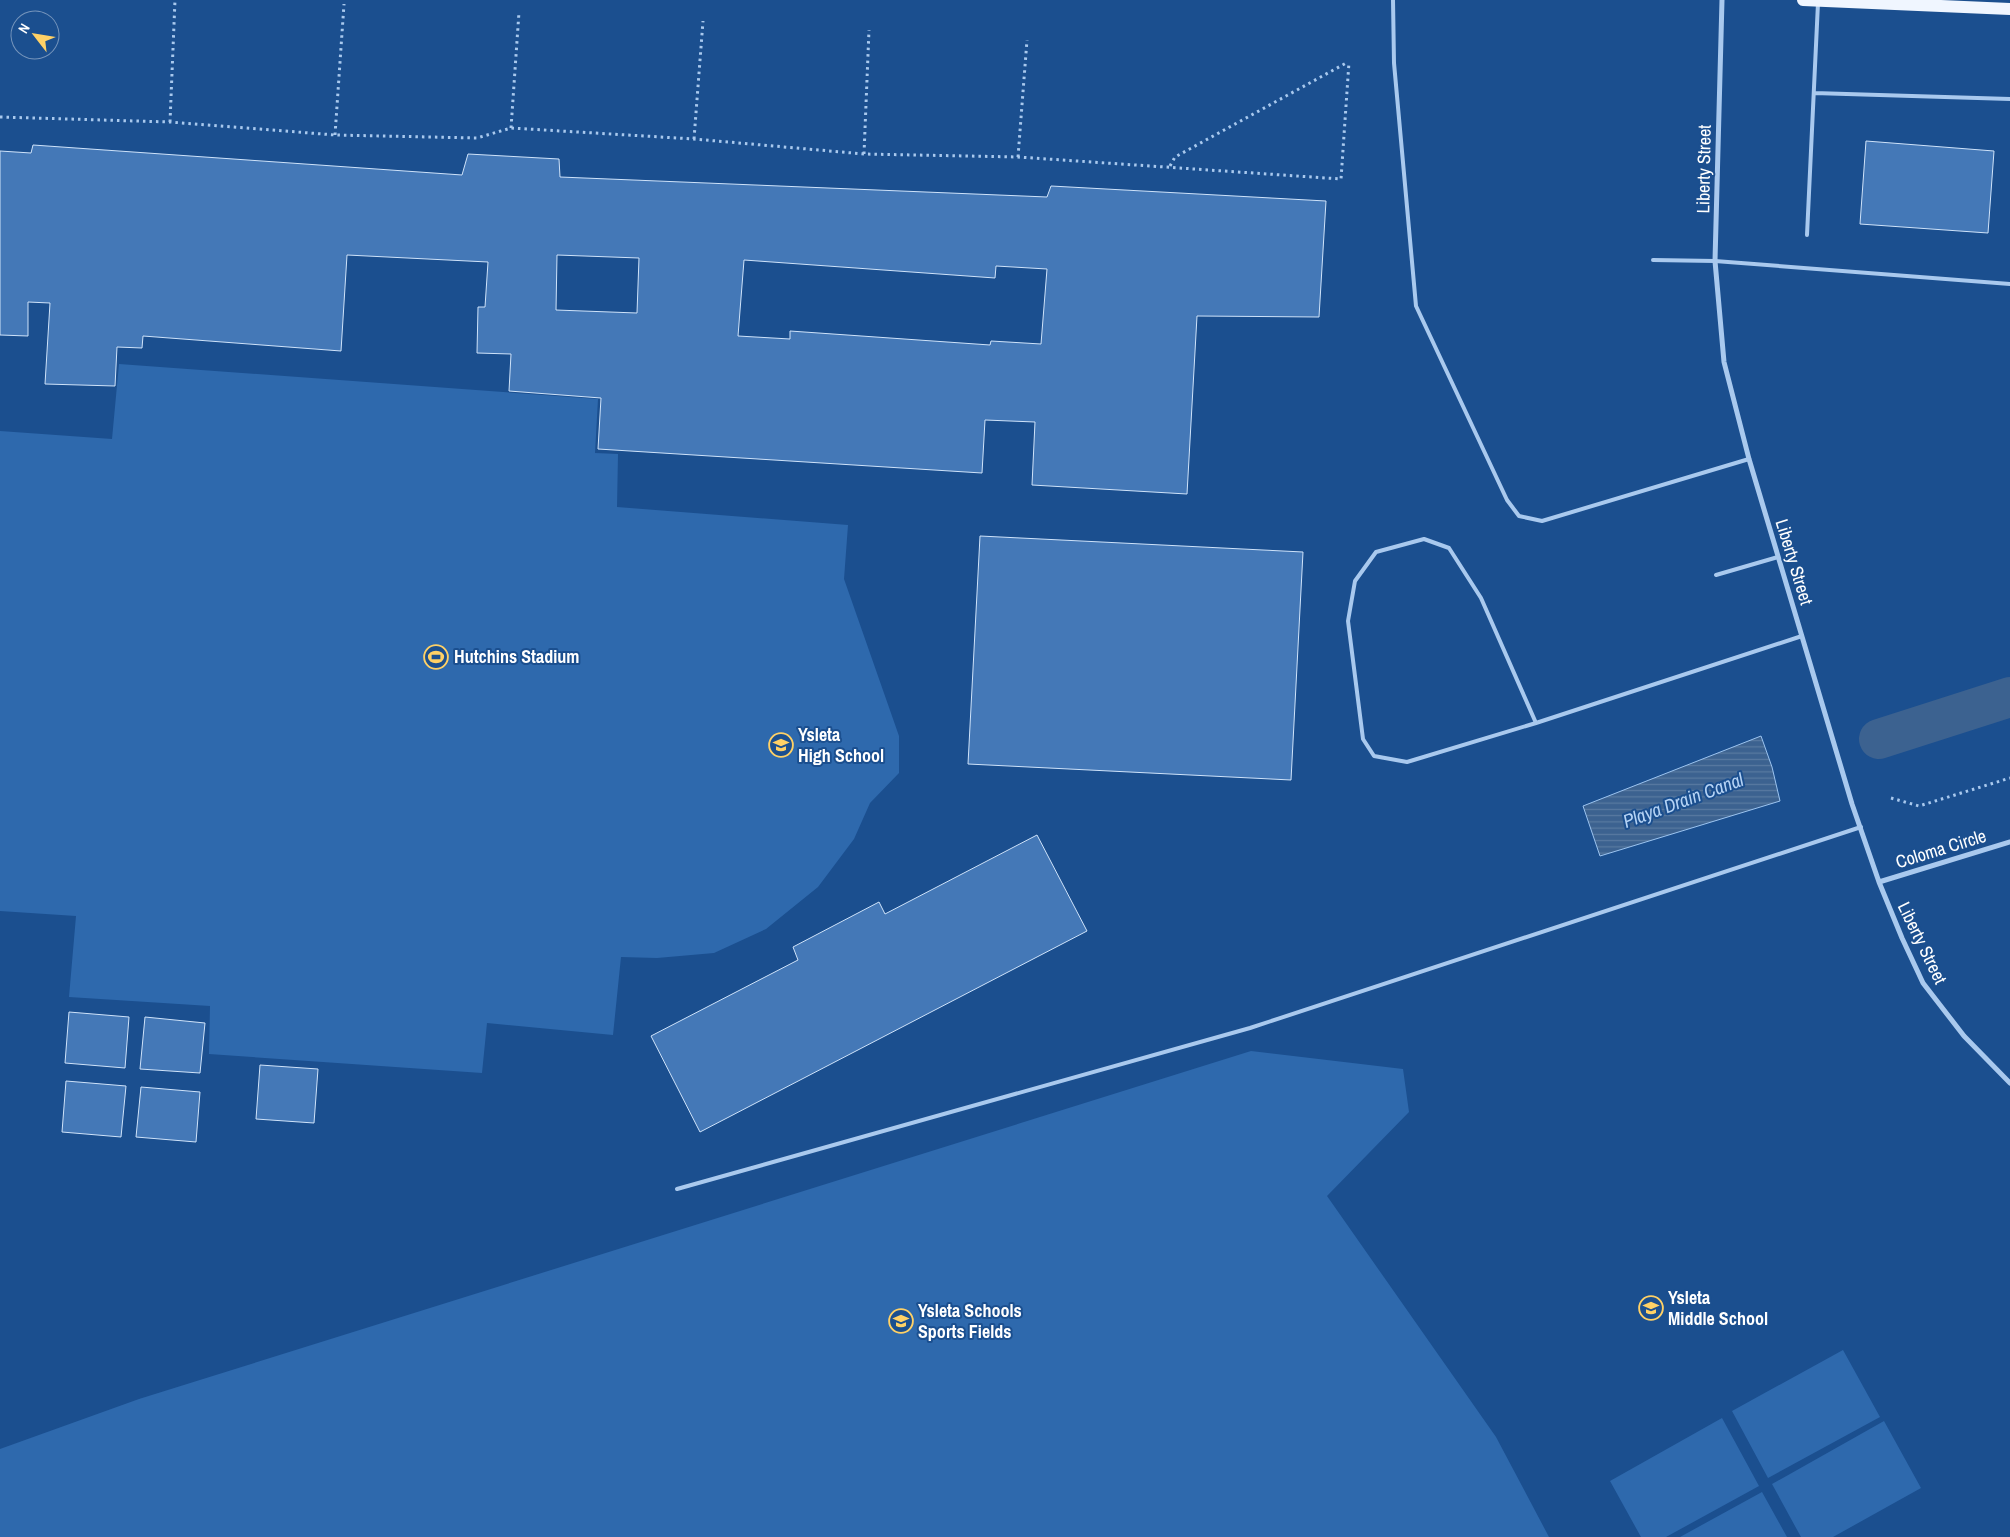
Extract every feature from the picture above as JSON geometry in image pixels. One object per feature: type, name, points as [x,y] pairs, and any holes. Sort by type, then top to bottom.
[{"type":"main road","points":[[1803,0],[1905,2],[2010,9]]},
{"type":"street","name":"Liberty Street","points":[[1722,0],[1715,261],[1724,362],[1749,459],[1852,804],[1879,882],[1902,938],[1923,982],[1964,1036],[2010,1083]]},
{"type":"street","name":"Coloma Circle","points":[[1879,882],[2010,842]]},
{"type":"lane","points":[[1393,0],[1394,63],[1416,306],[1507,500],[1519,516],[1542,521],[1749,459]]},
{"type":"lane","points":[[1807,235],[1818,1]]},
{"type":"lane","points":[[1814,93],[2010,99]]},
{"type":"lane","points":[[1653,260],[1715,261],[2010,284]]},
{"type":"lane","points":[[1536,723],[1481,598],[1449,548],[1424,539],[1376,552],[1355,581],[1348,621],[1363,739],[1374,756],[1407,762],[1536,723],[1802,636]]},
{"type":"lane","points":[[1716,575],[1778,557]]},
{"type":"lane","points":[[677,1189],[1250,1028],[1861,827]]},
{"type":"path","points":[[170,122],[175,0]]},
{"type":"path","points":[[335,135],[344,4]]},
{"type":"path","points":[[511,128],[519,12]]},
{"type":"path","points":[[694,139],[703,21]]},
{"type":"path","points":[[864,154],[869,30]]},
{"type":"path","points":[[1018,157],[1027,40]]},
{"type":"path","points":[[0,117],[170,122],[335,135],[477,138],[511,128],[694,139],[864,154],[1018,157],[1341,178],[1348,62],[1175,157],[1170,166]]},
{"type":"path","points":[[1891,798],[1919,806],[2010,778]]},
{"type":"shaded area","name":"Hutchins Stadium","points":[[119,364],[598,399],[595,453],[618,454],[617,507],[848,525],[844,579],[899,736],[899,773],[870,803],[854,839],[818,887],[766,929],[714,953],[657,958],[621,957],[613,1035],[487,1023],[482,1073],[209,1054],[210,1006],[69,997],[76,916],[0,911],[0,431],[112,439]]},
{"type":"shaded area","name":"Ysleta Schools Sports Fields","points":[[1251,1051],[1403,1069],[1409,1112],[1327,1196],[1496,1437],[1549,1537],[0,1537],[0,1449],[139,1399]]},
{"type":"shaded area","points":[[1843,1350],[1880,1417],[1768,1478],[1732,1411]]},
{"type":"shaded area","points":[[1722,1418],[1759,1486],[1666,1537],[1641,1537],[1610,1481]]},
{"type":"shaded area","points":[[1884,1421],[1921,1488],[1833,1537],[1801,1537],[1772,1484]]},
{"type":"shaded area","points":[[1762,1492],[1787,1537],[1680,1537]]},
{"type":"water","points":[[1761,736],[1772,767],[1780,801],[1600,856],[1583,806]]},
{"type":"building","points":[[1866,141],[1994,151],[1988,233],[1860,224]]},
{"type":"building","points":[[33,145],[462,175],[468,154],[559,159],[560,177],[1047,197],[1051,186],[1326,201],[1319,317],[1197,316],[1187,494],[1032,485],[1035,422],[985,420],[982,473],[598,449],[601,398],[509,391],[511,354],[477,353],[478,307],[485,307],[488,262],[347,255],[341,351],[143,336],[142,348],[117,347],[115,386],[45,384],[50,303],[28,302],[28,336],[0,335],[0,151],[31,153]],"holes":[[[557,255],[639,258],[637,313],[556,310]],[[744,260],[995,278],[996,266],[1047,269],[1041,344],[991,341],[990,345],[790,331],[790,339],[738,336]]]},
{"type":"building","points":[[980,536],[1303,552],[1291,780],[968,764]]},
{"type":"building","points":[[1037,835],[1087,931],[700,1132],[651,1036],[798,960],[793,947],[879,902],[885,914]]},
{"type":"building","points":[[69,1012],[129,1017],[125,1068],[65,1063]]},
{"type":"building","points":[[145,1017],[205,1023],[200,1073],[140,1069]]},
{"type":"building","points":[[260,1065],[318,1069],[314,1123],[256,1119]]},
{"type":"building","points":[[66,1081],[126,1086],[121,1137],[62,1132]]},
{"type":"building","points":[[141,1087],[200,1092],[196,1142],[136,1137]]},
{"type":"waterway","name":"Playa Drain Canal","points":[[1879,739],[2010,697]]},
{"type":"place","name":"Hutchins Stadium","points":[[436,657]]},
{"type":"place","name":"Ysleta High School","points":[[781,745]]},
{"type":"place","name":"Ysleta Middle School","points":[[1651,1308]]},
{"type":"place","name":"Ysleta Schools Sports Fields","points":[[901,1321]]}]
